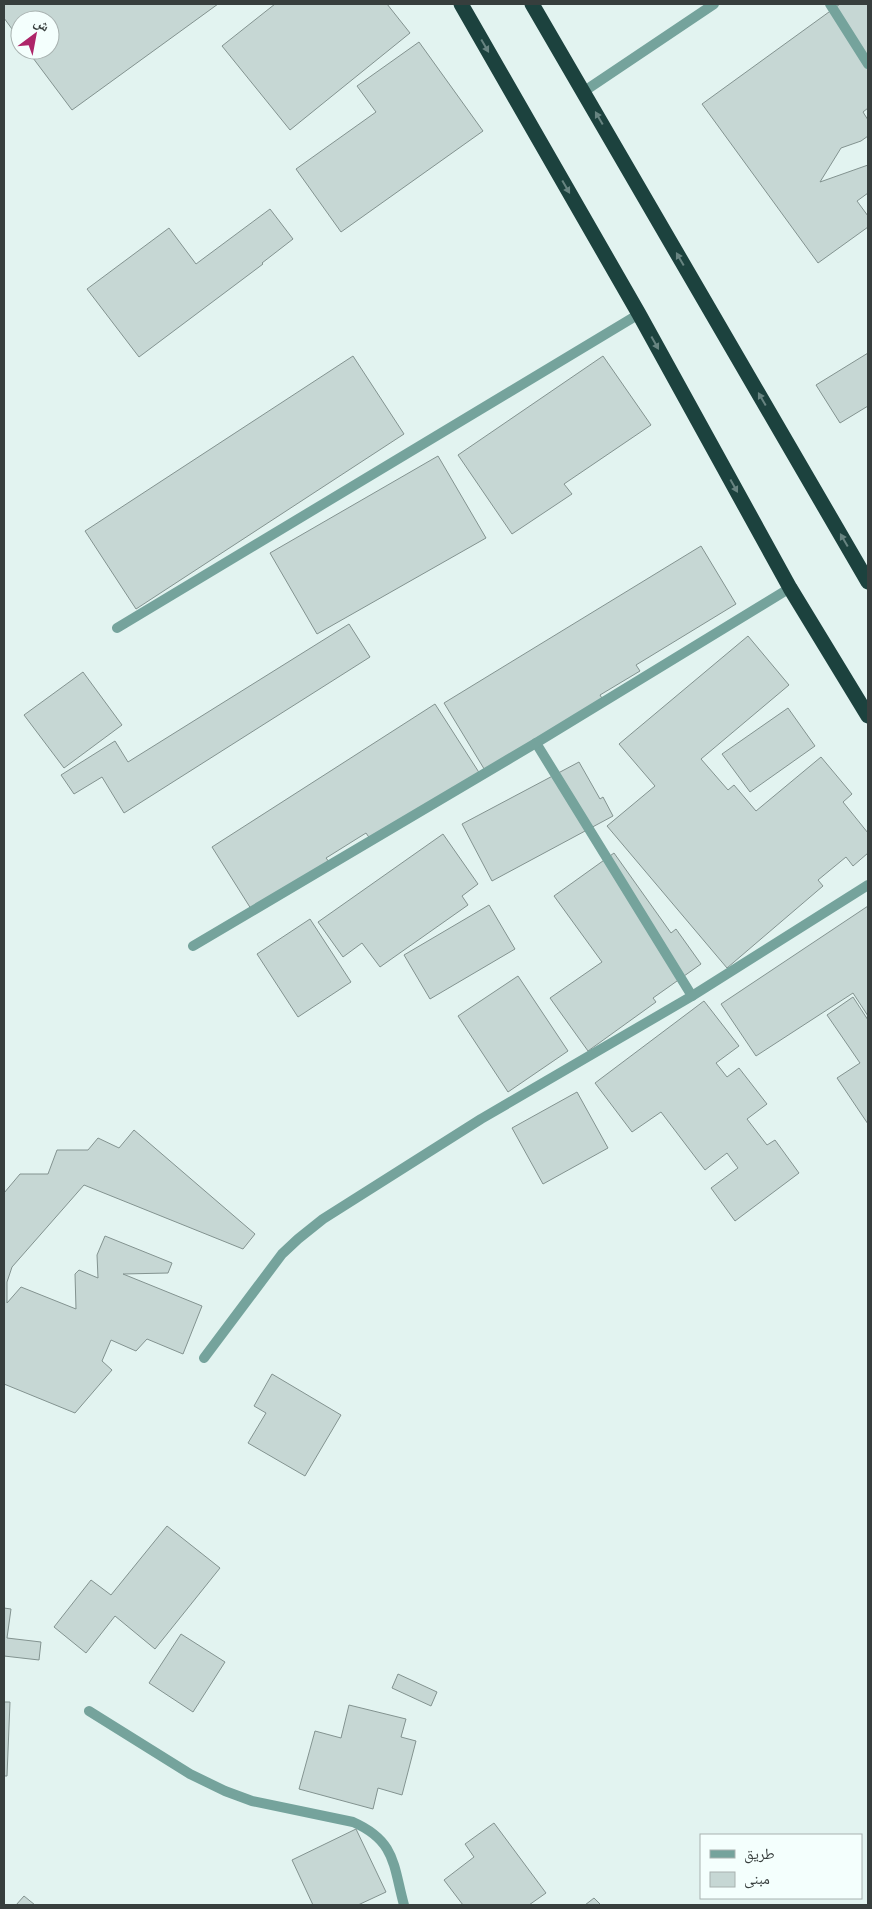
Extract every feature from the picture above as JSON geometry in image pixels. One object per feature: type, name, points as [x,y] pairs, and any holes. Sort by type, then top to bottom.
[{"type":"highway","points":[[461,4],[639,314],[790,588],[868,716]]},
{"type":"highway","points":[[532,4],[868,582]]},
{"type":"street","points":[[583,92],[714,4]]},
{"type":"street","points":[[830,4],[868,64]]},
{"type":"street","points":[[117,628],[639,314]]},
{"type":"street","points":[[193,946],[536,743],[790,588]]},
{"type":"street","points":[[536,743],[692,996]]},
{"type":"street","points":[[204,1358],[282,1254],[323,1219],[481,1119],[692,996],[868,885]]},
{"type":"street","points":[[89,1711],[190,1774],[225,1791],[252,1801],[353,1822],[367,1828],[379,1838],[391,1853],[404,1905]]},
{"type":"building","points":[[4,4],[218,4],[72,110],[34,60],[60,60],[60,10],[10,10],[10,26],[4,18]]},
{"type":"building","points":[[275,4],[387,4],[410,33],[290,130],[222,46]]},
{"type":"building","points":[[840,4],[868,4],[868,108],[863,112],[868,120],[868,136],[861,141],[841,148],[820,182],[868,165],[868,193],[857,201],[868,216],[868,227],[818,263],[702,104]]},
{"type":"building","points":[[419,42],[483,131],[341,232],[296,169],[376,112],[357,86]]},
{"type":"building","points":[[270,209],[293,239],[263,264],[139,357],[87,289],[169,228],[196,264]]},
{"type":"building","points":[[868,353],[868,406],[840,423],[816,385]]},
{"type":"building","points":[[353,356],[404,434],[136,609],[85,531]]},
{"type":"building","points":[[603,356],[651,425],[564,484],[572,494],[512,534],[458,455]]},
{"type":"building","points":[[438,456],[486,538],[317,634],[270,553]]},
{"type":"building","points":[[701,546],[736,604],[636,665],[640,671],[600,695],[603,700],[486,772],[444,703]]},
{"type":"building","points":[[349,624],[370,657],[124,813],[102,777],[74,794],[61,775],[115,741],[128,762]]},
{"type":"building","points":[[748,636],[789,685],[701,759],[728,790],[734,785],[756,811],[821,757],[852,794],[843,802],[868,833],[868,853],[853,866],[846,857],[818,880],[823,886],[727,968],[607,826],[655,786],[619,744]]},
{"type":"building","points":[[83,672],[122,725],[64,768],[24,715]]},
{"type":"building","points":[[435,704],[480,774],[373,843],[366,833],[326,858],[330,863],[253,912],[212,847]]},
{"type":"building","points":[[788,708],[815,746],[750,792],[722,754]]},
{"type":"building","points":[[579,762],[600,799],[603,797],[613,816],[492,881],[462,824]]},
{"type":"building","points":[[443,834],[478,884],[462,896],[468,905],[380,967],[362,943],[343,957],[318,922]]},
{"type":"building","points":[[614,853],[671,933],[676,929],[701,964],[653,998],[656,1002],[588,1051],[550,998],[602,962],[554,896]]},
{"type":"building","points":[[489,905],[515,949],[430,999],[404,955]]},
{"type":"building","points":[[868,906],[868,1016],[853,993],[756,1056],[721,1004]]},
{"type":"building","points":[[310,919],[351,982],[298,1017],[257,954]]},
{"type":"building","points":[[518,976],[568,1051],[508,1092],[458,1016]]},
{"type":"building","points":[[853,997],[868,1020],[868,1124],[837,1078],[860,1063],[827,1015]]},
{"type":"building","points":[[704,1001],[739,1046],[716,1063],[727,1077],[739,1068],[767,1104],[747,1119],[767,1145],[775,1140],[799,1173],[735,1221],[711,1188],[738,1168],[727,1153],[705,1170],[661,1112],[632,1132],[595,1083]]},
{"type":"building","points":[[577,1092],[608,1148],[543,1184],[512,1128]]},
{"type":"building","points":[[134,1130],[255,1234],[243,1249],[84,1185],[12,1267],[7,1282],[7,1303],[21,1287],[76,1309],[75,1274],[79,1270],[98,1278],[97,1255],[105,1236],[172,1263],[168,1273],[123,1274],[202,1306],[183,1354],[147,1339],[136,1351],[111,1340],[102,1361],[112,1370],[75,1413],[4,1384],[4,1193],[20,1174],[48,1174],[57,1150],[88,1150],[98,1138],[119,1148]]},
{"type":"building","points":[[272,1374],[341,1415],[305,1476],[248,1443],[266,1413],[254,1406]]},
{"type":"building","points":[[167,1526],[220,1568],[155,1649],[115,1616],[86,1653],[54,1627],[91,1580],[111,1595]]},
{"type":"building","points":[[4,1608],[11,1609],[7,1638],[41,1642],[39,1660],[4,1656]]},
{"type":"building","points":[[181,1634],[225,1662],[193,1712],[149,1683]]},
{"type":"building","points":[[398,1674],[437,1692],[431,1706],[392,1688]]},
{"type":"building","points":[[4,1702],[10,1702],[7,1776],[4,1776]]},
{"type":"building","points":[[349,1705],[406,1719],[401,1737],[416,1741],[402,1795],[378,1788],[373,1809],[299,1789],[315,1731],[341,1738]]},
{"type":"building","points":[[494,1823],[546,1893],[529,1905],[463,1905],[444,1880],[474,1857],[465,1844]]},
{"type":"building","points":[[356,1829],[386,1892],[358,1905],[313,1905],[292,1860]]},
{"type":"building","points":[[24,1896],[35,1905],[16,1905]]},
{"type":"building","points":[[594,1898],[601,1905],[585,1905]]}]
